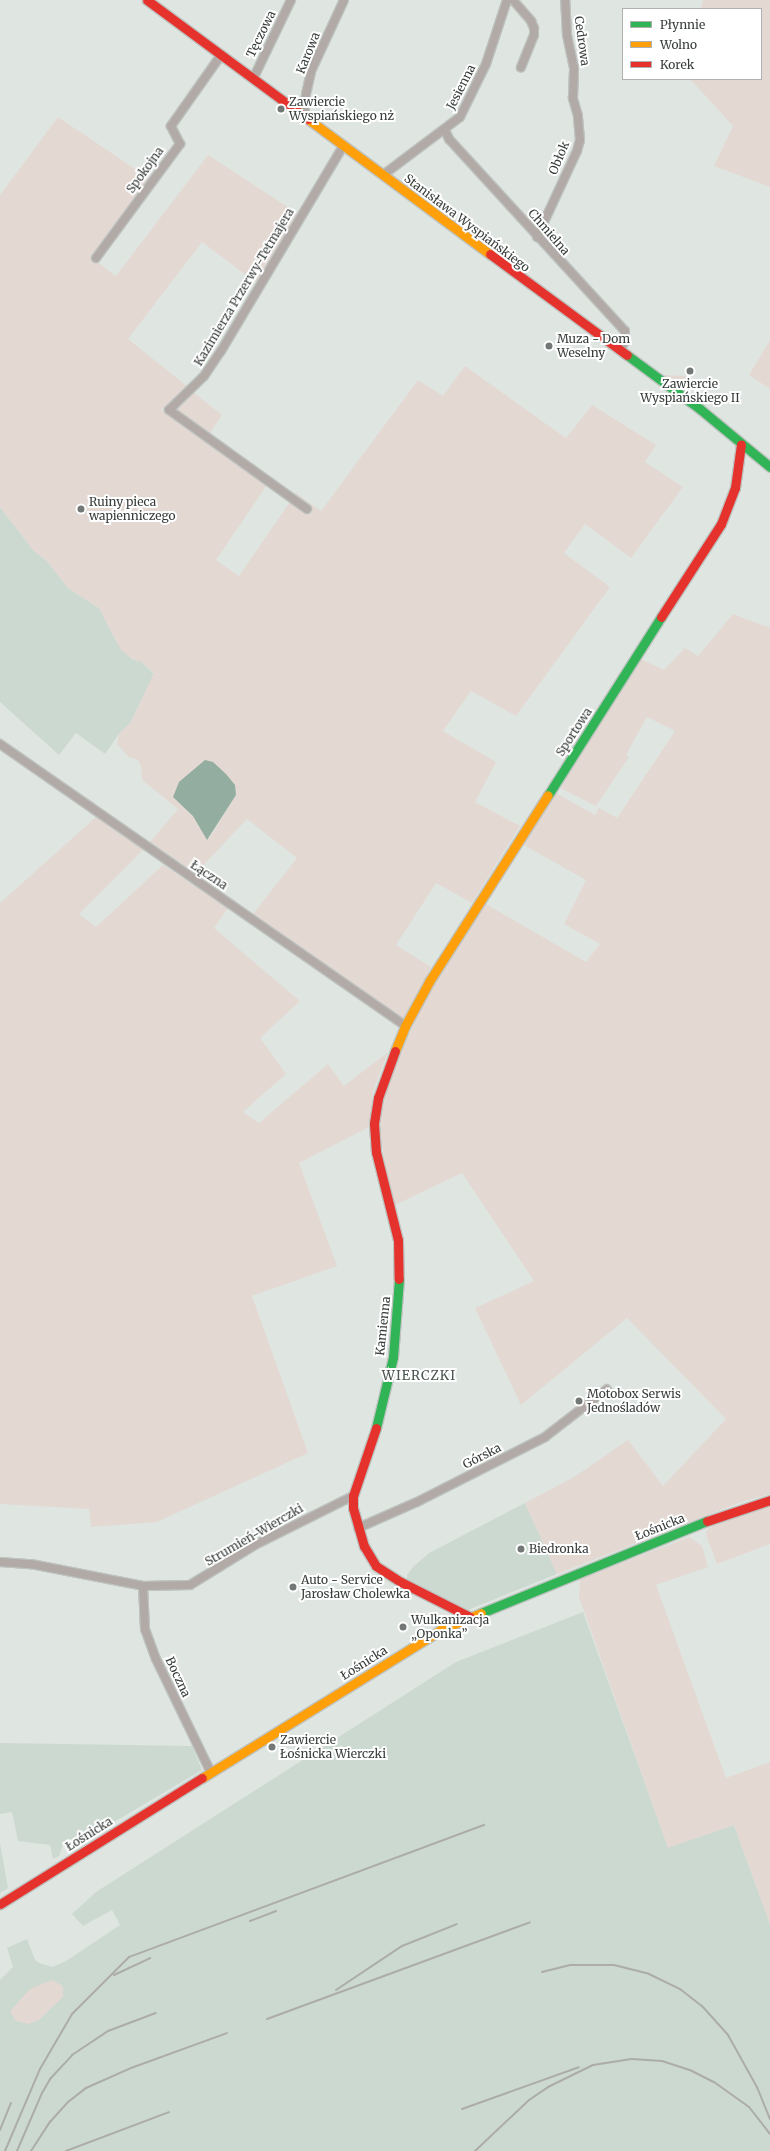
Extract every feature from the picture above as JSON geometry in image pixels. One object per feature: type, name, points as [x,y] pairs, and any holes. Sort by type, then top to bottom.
[{"type":"street","name":"Stanisława Wyspiańskiego","points":[[147,0],[700,409],[770,467]]},
{"type":"street","name":"Tęczowa","points":[[253,79],[291,0]]},
{"type":"street","name":"Karowa","points":[[304,117],[306,94],[312,69],[344,0]]},
{"type":"street","name":"Jesienna","points":[[382,175],[445,130],[460,117],[486,64],[507,0]]},
{"type":"street","points":[[513,0],[531,21],[534,28],[534,35],[521,68]]},
{"type":"street","name":"Cedrowa","points":[[565,0],[567,35],[574,68],[573,85]]},
{"type":"street","name":"Spokojna","points":[[96,258],[180,144],[171,126],[221,55]]},
{"type":"street","name":"Obłok","points":[[537,236],[578,147],[579,120],[573,98],[573,85]]},
{"type":"street","name":"Chmielna","points":[[445,130],[449,139],[625,331],[625,341],[620,350]]},
{"type":"street","name":"Kazimierza Przerwy-Tetmajera","points":[[307,509],[169,410],[204,376],[221,351],[343,146]]},
{"type":"street","name":"Sportowa","points":[[405,1026],[430,980],[721,524],[735,488],[741,444]]},
{"type":"street","name":"Łączna","points":[[0,744],[405,1026]]},
{"type":"street","name":"Kamienna","points":[[405,1026],[380,1086],[374,1124],[376,1152],[398,1240],[399,1283],[393,1357],[375,1434],[353,1496],[358,1528],[368,1556],[378,1568],[401,1582],[470,1617]]},
{"type":"street","name":"Górska","points":[[358,1528],[417,1502],[545,1437],[607,1389]]},
{"type":"street","name":"Strumień-Wierczki","points":[[0,1562],[31,1564],[143,1586],[171,1587],[196,1583],[255,1545],[353,1496]]},
{"type":"street","name":"Łośnicka","points":[[0,1904],[211,1774],[415,1644],[470,1617],[722,1515],[770,1500]]},
{"type":"street","name":"Boczna","points":[[143,1586],[144,1620],[148,1636],[211,1774]]},
{"type":"shaded area","points":[[703,0],[770,0],[770,187],[714,166],[733,126],[691,80],[762,80],[762,8],[701,8]]},
{"type":"shaded area","points":[[58,117],[150,179],[91,257],[116,276],[208,155],[300,215],[258,284],[202,242],[128,339],[188,387],[161,410],[267,485],[216,560],[239,576],[296,493],[321,511],[418,380],[443,396],[465,366],[566,438],[592,405],[656,445],[645,462],[683,487],[631,558],[585,524],[564,553],[610,587],[516,716],[471,691],[443,731],[496,762],[475,802],[520,826],[472,903],[436,883],[396,945],[431,967],[407,1016],[402,1019],[253,914],[297,858],[247,819],[196,873],[150,842],[178,809],[142,780],[141,766],[138,760],[129,757],[117,744],[119,734],[131,722],[154,673],[142,662],[132,659],[121,650],[99,608],[68,588],[47,561],[34,551],[0,507],[0,195]],"holes":[[[236,795],[210,837],[207,839],[193,816]]]},
{"type":"shaded area","points":[[770,340],[770,389],[749,375]]},
{"type":"shaded area","points":[[663,375],[685,376],[688,384],[684,388],[679,388]]},
{"type":"shaded area","points":[[192,391],[222,415],[210,433],[177,412],[177,406]]},
{"type":"shaded area","points":[[0,507],[34,551],[47,561],[68,588],[99,608],[116,641],[132,659],[142,662],[154,674],[131,722],[119,734],[105,754],[76,733],[59,755],[0,702]]},
{"type":"shaded area","points":[[733,614],[770,628],[770,1494],[741,1502],[557,1574],[525,1503],[574,1477],[628,1440],[663,1486],[726,1419],[627,1318],[521,1405],[475,1308],[534,1281],[462,1173],[395,1205],[389,1188],[380,1133],[382,1105],[398,1060],[423,1003],[486,904],[586,962],[600,944],[564,924],[586,880],[522,844],[554,792],[595,815],[599,808],[617,818],[675,731],[647,717],[626,755],[629,757],[596,806],[562,789],[561,784],[639,658],[664,670],[685,648],[698,656]]},
{"type":"shaded area","points":[[205,760],[213,762],[226,774],[235,785],[236,795],[207,840],[193,816],[173,797],[179,782]]},
{"type":"shaded area","points":[[96,817],[144,849],[79,914],[96,927],[163,865],[228,908],[214,928],[300,1001],[260,1038],[286,1074],[243,1112],[259,1123],[328,1064],[344,1086],[388,1052],[373,1091],[369,1127],[299,1163],[337,1266],[252,1296],[308,1453],[157,1522],[91,1527],[89,1509],[0,1504],[0,903]]},
{"type":"shaded area","points":[[525,1503],[557,1574],[468,1610],[407,1579],[407,1575],[413,1567],[429,1553]]},
{"type":"shaded area","points":[[770,1505],[770,1544],[717,1564],[707,1538],[706,1532],[710,1527]]},
{"type":"shaded area","points":[[689,1537],[702,1546],[708,1567],[656,1585],[726,1778],[770,1762],[770,1925],[734,1825],[668,1848],[579,1597],[580,1579]]},
{"type":"shaded area","points":[[583,1612],[668,1847],[734,1825],[770,1924],[770,2151],[0,2151],[0,1980],[13,1967],[7,1948],[27,1939],[35,1960],[39,1963],[52,1967],[66,1961],[120,1925],[112,1910],[83,1926],[72,1914],[96,1892],[456,1662]]},
{"type":"shaded area","points":[[0,1743],[192,1746],[202,1770],[72,1847],[63,1845],[59,1856],[53,1859],[50,1845],[18,1841],[12,1812],[0,1814]]},
{"type":"shaded area","points":[[0,1843],[8,1888],[0,1893]]},
{"type":"shaded area","points":[[52,1980],[63,1986],[63,1997],[39,2020],[28,2024],[16,2021],[10,2011],[30,1989]]},
{"type":"railway","points":[[5,2151],[40,2069],[72,2014],[129,1957],[484,1825]]},
{"type":"railway","points":[[250,1921],[276,1911]]},
{"type":"railway","points":[[267,2019],[530,1922]]},
{"type":"railway","points":[[336,1990],[402,1946],[457,1924]]},
{"type":"railway","points":[[114,1975],[150,1958]]},
{"type":"railway","points":[[542,1972],[570,1965],[614,1965],[649,1974],[680,1989],[702,2006],[728,2035],[757,2087],[770,2119]]},
{"type":"railway","points":[[17,2151],[42,2093],[50,2079],[72,2055],[108,2031],[156,2013]]},
{"type":"railway","points":[[31,2151],[50,2122],[68,2102],[86,2088],[131,2068],[227,2033]]},
{"type":"railway","points":[[475,2151],[529,2100],[548,2087],[593,2065],[632,2059],[662,2061],[690,2070],[714,2082],[749,2107],[770,2134]]},
{"type":"railway","points":[[462,2109],[579,2067]]},
{"type":"railway","points":[[0,2130],[11,2103]]},
{"type":"railway","points":[[66,2151],[169,2112]]},
{"type":"traffic: fast","points":[[627,355],[700,409],[770,467]]},
{"type":"traffic: fast","points":[[548,795],[661,617]]},
{"type":"traffic: fast","points":[[376,1428],[393,1357],[399,1279]]},
{"type":"traffic: fast","points":[[481,1613],[707,1521]]},
{"type":"traffic: slow","points":[[308,119],[490,254]]},
{"type":"traffic: slow","points":[[395,1051],[405,1026],[430,980],[548,795]]},
{"type":"traffic: slow","points":[[202,1778],[442,1629],[481,1613]]},
{"type":"traffic: jam","points":[[147,0],[308,119]]},
{"type":"traffic: jam","points":[[490,254],[627,355]]},
{"type":"traffic: jam","points":[[661,617],[721,524],[735,488],[741,444]]},
{"type":"traffic: jam","points":[[395,1051],[378,1098],[374,1124],[376,1152],[398,1240],[399,1279]]},
{"type":"traffic: jam","points":[[376,1428],[353,1496],[353,1508],[364,1546],[376,1566],[401,1582],[470,1617]]},
{"type":"traffic: jam","points":[[707,1521],[770,1500]]},
{"type":"traffic: jam","points":[[0,1904],[202,1778]]},
{"type":"place","name":"Zawiercie Wyspiańskiego nż","points":[[281,109]]},
{"type":"place","name":"Muza - Dom Weselny","points":[[549,346]]},
{"type":"place","name":"Zawiercie Wyspiańskiego II","points":[[690,371]]},
{"type":"place","name":"Ruiny pieca wapienniczego","points":[[81,509]]},
{"type":"place","name":"Motobox Serwis Jednośladów","points":[[579,1401]]},
{"type":"place","name":"Biedronka","points":[[521,1549]]},
{"type":"place","name":"Auto - Service Jarosław Cholewka","points":[[293,1587]]},
{"type":"place","name":"Wulkanizacja „Oponka”","points":[[403,1627]]},
{"type":"place","name":"Zawiercie Łośnicka Wierczki","points":[[272,1747]]},
{"type":"district","name":"WIERCZKI","points":[[419,1376]]}]
